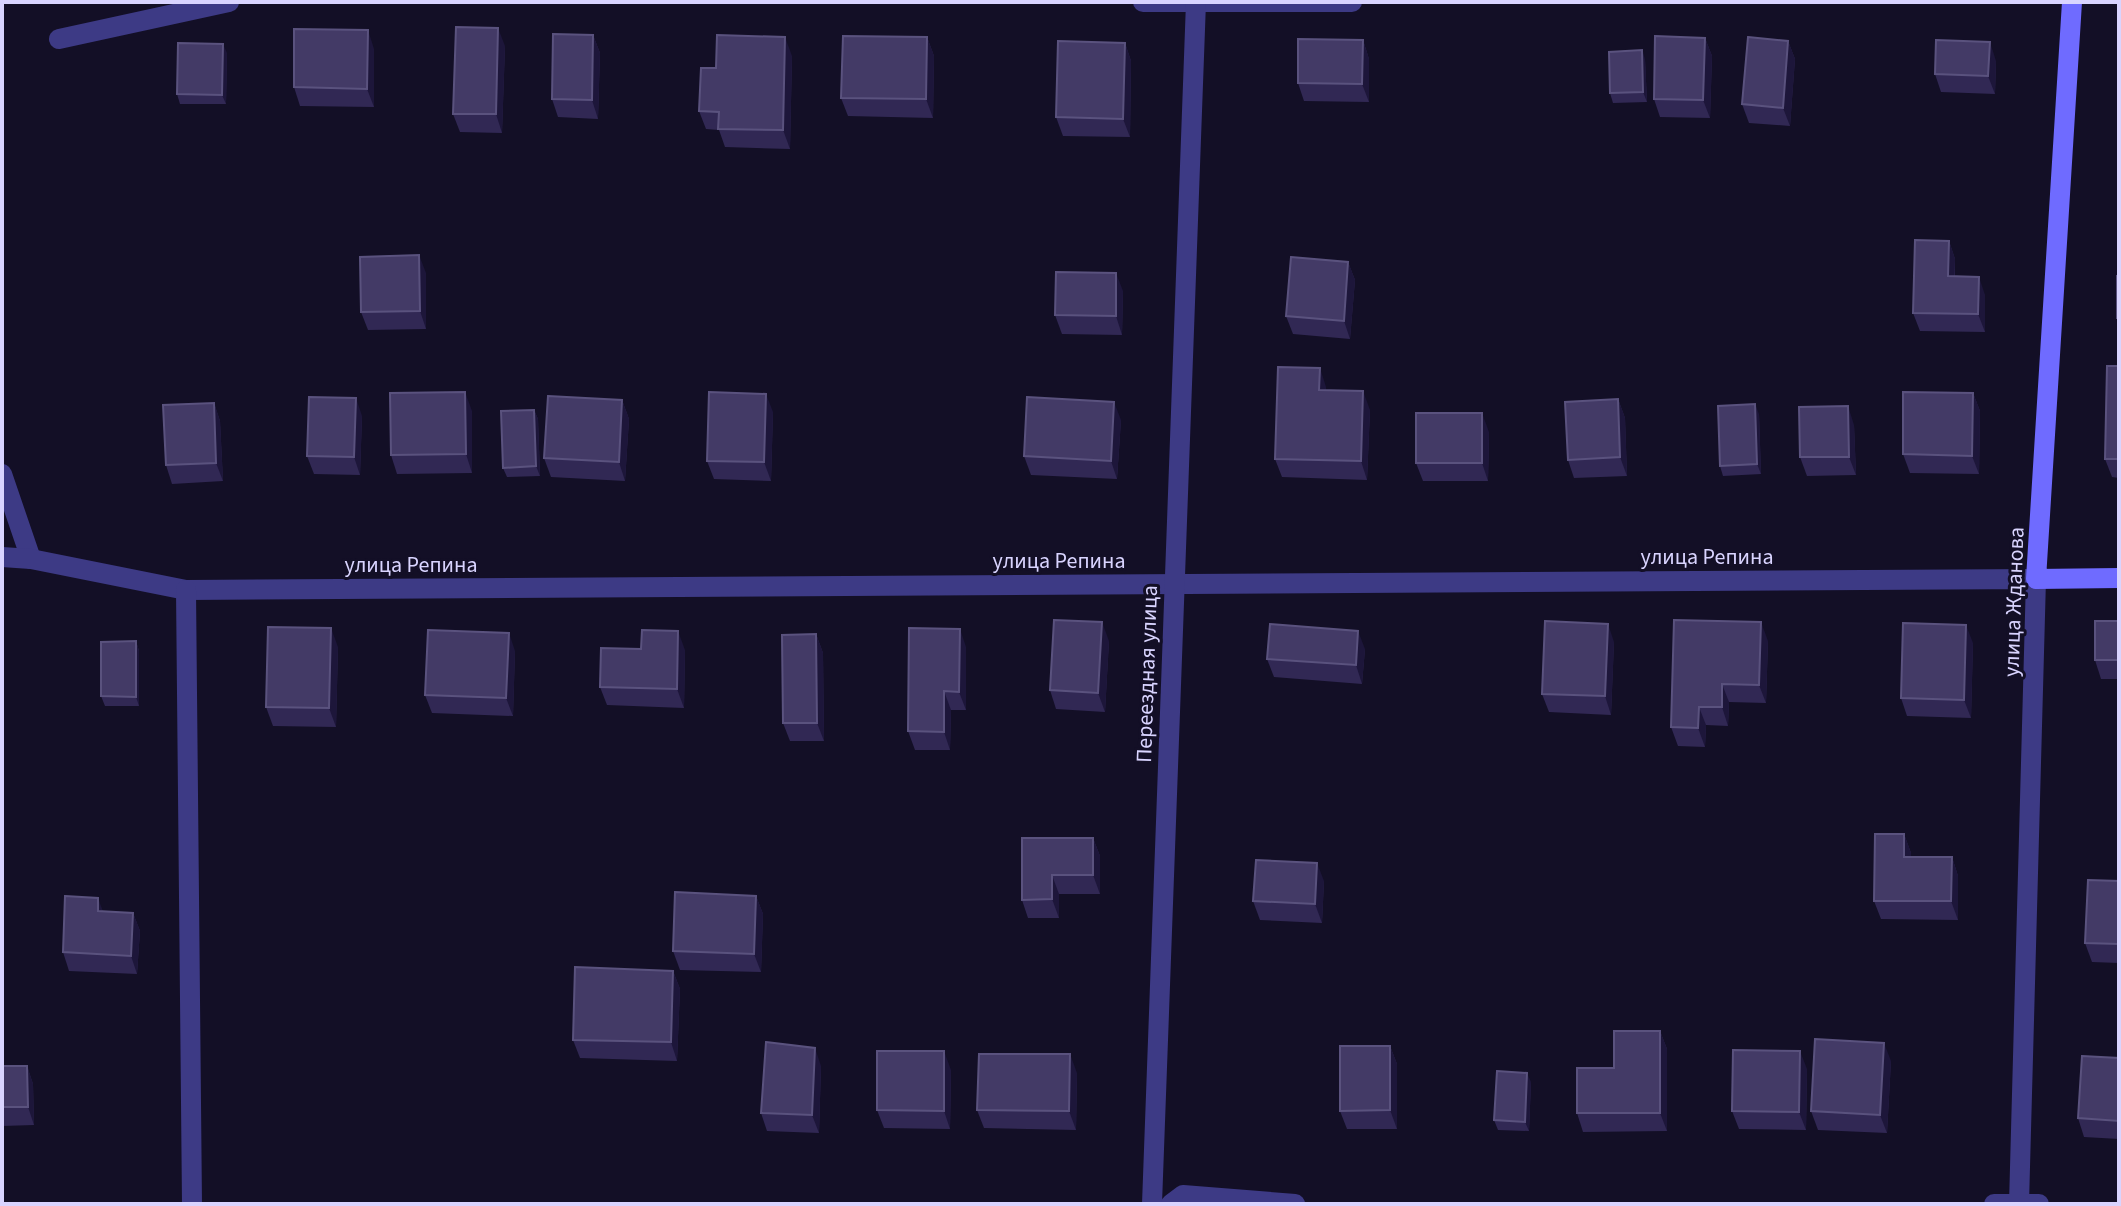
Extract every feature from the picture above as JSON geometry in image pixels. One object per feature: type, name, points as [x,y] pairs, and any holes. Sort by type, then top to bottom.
[{"type":"street","points":[[59,39],[229,2]]},
{"type":"street","points":[[1143,2],[1352,2]]},
{"type":"street","name":"улица Жданова","points":[[2026,1204],[2036,579],[2072,2]]},
{"type":"street","name":"Переездная улица","points":[[1152,1204],[1196,3]]},
{"type":"street","points":[[2,474],[31,559]]},
{"type":"street","name":"улица Репина","points":[[2,557],[31,559],[186,590],[2119,578]]},
{"type":"street","points":[[186,590],[192,1204]]},
{"type":"street","points":[[1171,1204],[1183,1195],[1295,1204]]},
{"type":"street","points":[[1994,1204],[2026,1204]]},
{"type":"building","points":[[456,27],[498,28],[496,114],[453,114]]},
{"type":"building","points":[[294,29],[368,30],[367,89],[294,87]]},
{"type":"building","points":[[553,34],[593,35],[592,100],[552,99]]},
{"type":"building","points":[[717,35],[785,37],[783,130],[718,129],[719,112],[699,111],[701,68],[716,68]]},
{"type":"building","points":[[843,36],[927,37],[926,99],[841,98]]},
{"type":"building","points":[[1655,36],[1705,38],[1703,100],[1654,99]]},
{"type":"building","points":[[1748,37],[1788,41],[1783,108],[1742,104]]},
{"type":"building","points":[[1298,39],[1363,40],[1362,84],[1298,83]]},
{"type":"building","points":[[1936,40],[1990,42],[1988,76],[1935,74]]},
{"type":"building","points":[[1058,41],[1125,43],[1123,119],[1056,117]]},
{"type":"building","points":[[178,43],[223,44],[222,95],[177,94]]},
{"type":"building","points":[[1642,50],[1643,92],[1610,93],[1609,52]]},
{"type":"building","points":[[1915,240],[1949,241],[1948,276],[1979,277],[1978,314],[1913,313]]},
{"type":"building","points":[[419,255],[420,311],[361,312],[360,257]]},
{"type":"building","points":[[1291,257],[1348,262],[1344,321],[1286,316]]},
{"type":"building","points":[[1056,272],[1116,273],[1116,316],[1055,315]]},
{"type":"building","points":[[2119,276],[2119,318],[2117,318]]},
{"type":"building","points":[[2107,366],[2119,366],[2119,459],[2105,459]]},
{"type":"building","points":[[1278,367],[1320,368],[1319,390],[1363,391],[1361,461],[1275,459]]},
{"type":"building","points":[[465,392],[466,454],[391,455],[390,393]]},
{"type":"building","points":[[709,392],[766,394],[764,462],[707,461]]},
{"type":"building","points":[[1903,392],[1973,393],[1972,456],[1903,454]]},
{"type":"building","points":[[548,396],[622,400],[619,462],[544,458]]},
{"type":"building","points":[[309,397],[356,398],[354,457],[307,456]]},
{"type":"building","points":[[1027,397],[1114,402],[1111,461],[1024,456]]},
{"type":"building","points":[[1618,399],[1620,457],[1568,460],[1565,402]]},
{"type":"building","points":[[214,403],[216,463],[166,465],[163,405]]},
{"type":"building","points":[[1755,404],[1757,464],[1720,466],[1718,406]]},
{"type":"building","points":[[1848,406],[1849,457],[1800,457],[1799,407]]},
{"type":"building","points":[[534,410],[536,466],[503,468],[501,411]]},
{"type":"building","points":[[1416,413],[1482,413],[1482,463],[1416,463]]},
{"type":"building","points":[[1054,620],[1102,622],[1098,693],[1050,690]]},
{"type":"building","points":[[1674,620],[1761,622],[1759,685],[1722,684],[1722,707],[1699,707],[1698,728],[1671,727]]},
{"type":"building","points":[[1545,621],[1608,624],[1605,696],[1542,694]]},
{"type":"building","points":[[2095,621],[2119,621],[2119,660],[2095,660]]},
{"type":"building","points":[[1903,623],[1966,625],[1964,700],[1901,698]]},
{"type":"building","points":[[1270,624],[1358,631],[1356,665],[1267,659]]},
{"type":"building","points":[[268,627],[331,628],[329,708],[266,707]]},
{"type":"building","points":[[909,628],[960,629],[959,692],[944,691],[944,732],[908,731]]},
{"type":"building","points":[[428,630],[509,633],[506,698],[425,695]]},
{"type":"building","points":[[642,630],[678,631],[677,689],[600,687],[601,648],[641,649]]},
{"type":"building","points":[[816,634],[817,723],[783,723],[782,635]]},
{"type":"building","points":[[136,641],[136,697],[101,696],[101,642]]},
{"type":"building","points":[[1875,834],[1904,834],[1904,857],[1952,857],[1951,901],[1874,901]]},
{"type":"building","points":[[1022,838],[1093,838],[1093,875],[1052,875],[1052,899],[1022,900]]},
{"type":"building","points":[[1256,860],[1317,863],[1315,904],[1253,901]]},
{"type":"building","points":[[2088,880],[2119,881],[2119,944],[2085,943]]},
{"type":"building","points":[[675,892],[756,896],[754,954],[673,951]]},
{"type":"building","points":[[65,896],[98,898],[98,911],[133,913],[131,956],[63,952]]},
{"type":"building","points":[[575,967],[673,971],[671,1042],[573,1040]]},
{"type":"building","points":[[1614,1031],[1660,1031],[1660,1113],[1577,1113],[1577,1068],[1614,1068]]},
{"type":"building","points":[[1815,1039],[1884,1043],[1880,1115],[1811,1111]]},
{"type":"building","points":[[766,1042],[815,1048],[812,1115],[761,1113]]},
{"type":"building","points":[[1340,1046],[1390,1046],[1390,1110],[1340,1111]]},
{"type":"building","points":[[1733,1050],[1800,1051],[1799,1112],[1732,1111]]},
{"type":"building","points":[[877,1051],[944,1051],[944,1111],[877,1110]]},
{"type":"building","points":[[979,1054],[1070,1054],[1069,1111],[977,1110]]},
{"type":"building","points":[[2082,1056],[2119,1058],[2119,1121],[2078,1118]]},
{"type":"building","points":[[2,1066],[27,1066],[28,1107],[2,1107]]},
{"type":"building","points":[[1497,1071],[1527,1073],[1525,1122],[1494,1120]]}]
